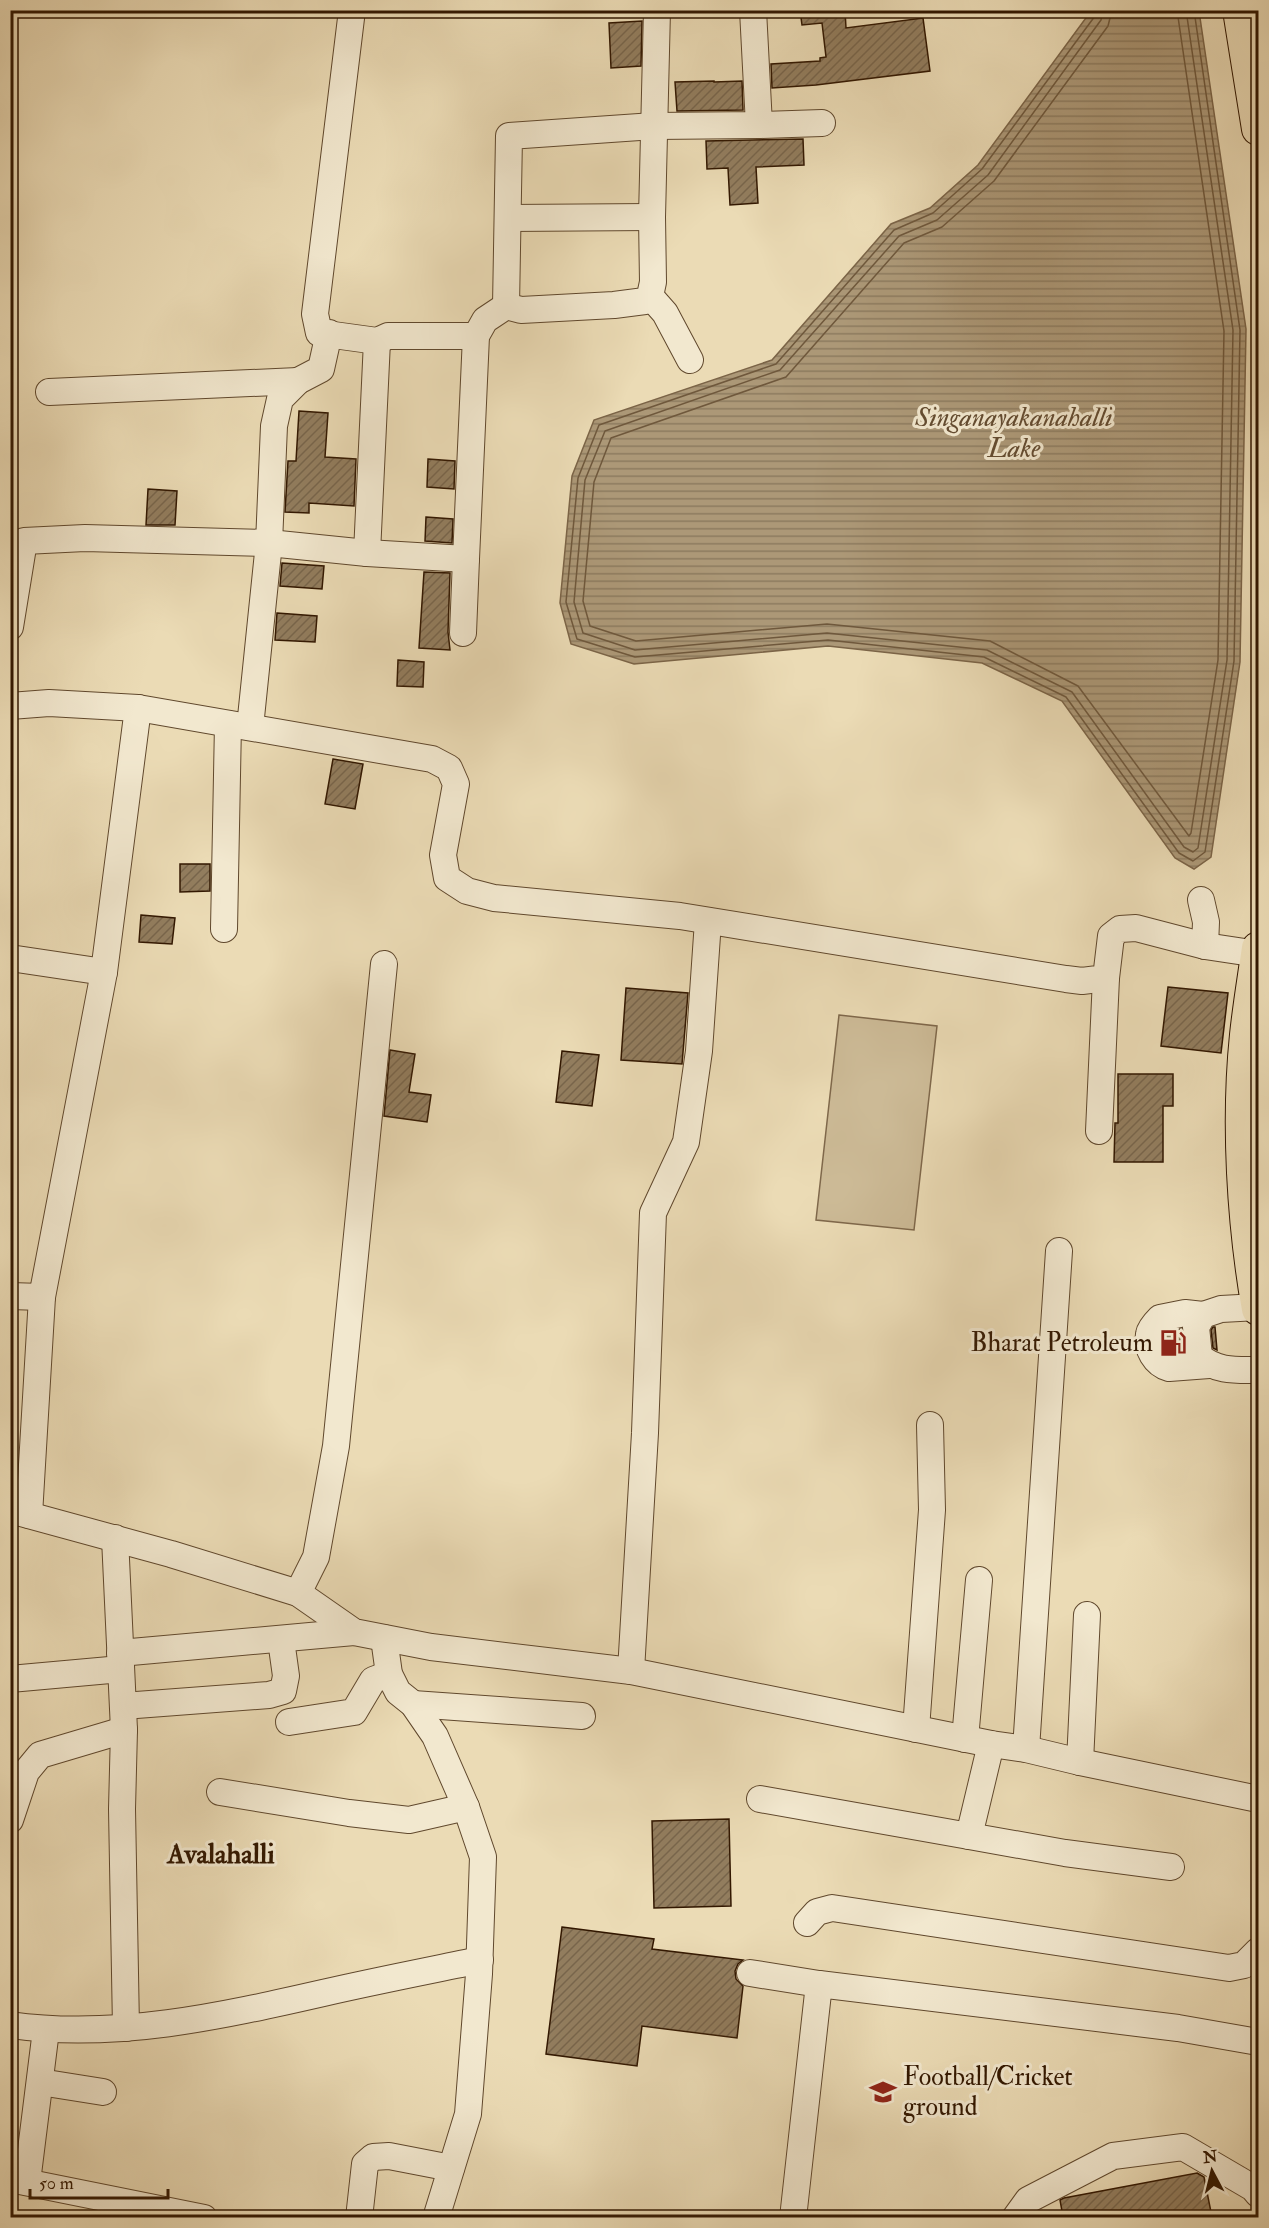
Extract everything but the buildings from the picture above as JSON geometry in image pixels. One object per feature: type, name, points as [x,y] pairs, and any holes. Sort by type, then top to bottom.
[{"type":"main road","points":[[1239,10],[1258,129]]},
{"type":"main road","points":[[1258,951],[1246,1035],[1242,1105],[1246,1222],[1258,1308]]},
{"type":"street","points":[[352,10],[315,314],[319,333],[377,341],[388,336],[476,336]]},
{"type":"street","points":[[463,633],[476,336],[485,320],[506,306],[521,310],[614,305],[645,301],[650,296],[653,282],[652,217],[657,10]]},
{"type":"street","points":[[753,10],[759,125]]},
{"type":"street","points":[[506,306],[509,136],[654,126],[822,123]]},
{"type":"street","points":[[508,218],[652,217]]},
{"type":"street","points":[[650,296],[665,313],[690,360]]},
{"type":"street","points":[[224,929],[239,725],[268,543],[274,426],[280,399],[298,381],[321,369],[329,333]]},
{"type":"street","points":[[367,553],[377,341]]},
{"type":"street","points":[[49,392],[298,381]]},
{"type":"street","points":[[10,627],[24,540],[85,538],[268,543],[367,553],[466,559]]},
{"type":"street","points":[[10,706],[49,703],[138,708],[432,759],[449,768],[456,784],[443,855],[447,878],[467,891],[494,898],[680,916],[1066,979],[1082,981],[1106,978]]},
{"type":"street","points":[[138,708],[104,972],[42,1297],[20,1512],[298,1593],[354,1632]]},
{"type":"street","points":[[1201,900],[1206,921],[1205,946]]},
{"type":"street","points":[[631,1671],[645,1433],[653,1213],[674,1173],[686,1142],[699,1051],[708,921]]},
{"type":"street","points":[[1099,1131],[1106,978],[1112,936],[1120,929],[1136,928],[1205,946],[1258,951]]},
{"type":"street","points":[[10,958],[104,972]]},
{"type":"street","points":[[298,1593],[316,1557],[336,1446],[384,964]]},
{"type":"street","points":[[1026,1749],[1059,1251]]},
{"type":"street","points":[[10,1296],[42,1297]]},
{"type":"street","points":[[1258,1308],[1221,1309],[1203,1315],[1185,1313],[1160,1318],[1149,1331],[1153,1358],[1163,1366],[1209,1365],[1230,1370],[1258,1370]]},
{"type":"street","points":[[1203,1315],[1196,1327],[1199,1356],[1209,1365]]},
{"type":"street","points":[[916,1729],[932,1510],[930,1425]]},
{"type":"street","points":[[115,1539],[123,1718],[122,1809],[126,2028]]},
{"type":"street","points":[[965,1739],[979,1580]]},
{"type":"street","points":[[1080,1762],[1087,1615]]},
{"type":"street","points":[[10,1679],[121,1661],[354,1632],[431,1647],[631,1671],[965,1739],[1026,1749],[1258,1799]]},
{"type":"street","points":[[384,1638],[389,1674],[398,1692],[413,1704],[435,1736],[466,1807],[483,1857],[480,1960],[468,2114],[436,2217]]},
{"type":"street","points":[[10,1820],[27,1772],[40,1755],[123,1718],[283,1691],[286,1676],[281,1640]]},
{"type":"street","points":[[289,1722],[354,1712],[373,1680],[389,1674]]},
{"type":"street","points":[[413,1704],[582,1716]]},
{"type":"street","points":[[969,1836],[991,1744]]},
{"type":"street","points":[[220,1791],[350,1813],[409,1820],[466,1807]]},
{"type":"street","points":[[760,1799],[1065,1853],[1171,1867]]},
{"type":"street","points":[[807,1923],[817,1912],[831,1908],[1229,1968],[1245,1965],[1258,1951]]},
{"type":"street","points":[[10,2025],[46,2030],[126,2028],[247,2011],[480,1960]]},
{"type":"street","points":[[750,1973],[1179,2028],[1258,2042]]},
{"type":"street","points":[[793,2217],[819,1983]]},
{"type":"street","points":[[46,2030],[40,2082],[19,2181],[204,2217]]},
{"type":"street","points":[[40,2082],[103,2092]]},
{"type":"street","points":[[1016,2217],[1028,2200],[1113,2156],[1183,2147],[1253,2188],[1258,2194]]},
{"type":"street","points":[[359,2217],[365,2164],[373,2157],[389,2156],[451,2168]]},
{"type":"shaded area","points":[[839,1015],[937,1026],[914,1230],[816,1220]]},
{"type":"water","name":"Singanayakanahalli Lake","points":[[1091,11],[1199,11],[1246,329],[1240,662],[1211,857],[1194,869],[1175,858],[1062,701],[982,663],[828,646],[634,664],[571,644],[560,603],[572,476],[594,420],[772,360],[891,224],[930,208],[978,165]]},
{"type":"place","name":"Bharat Petroleum","points":[[1173,1343]]},
{"type":"place","name":"Football/Cricket ground","points":[[883,2092]]},
{"type":"district","name":"Avalahalli","points":[[221,1854]]}]
